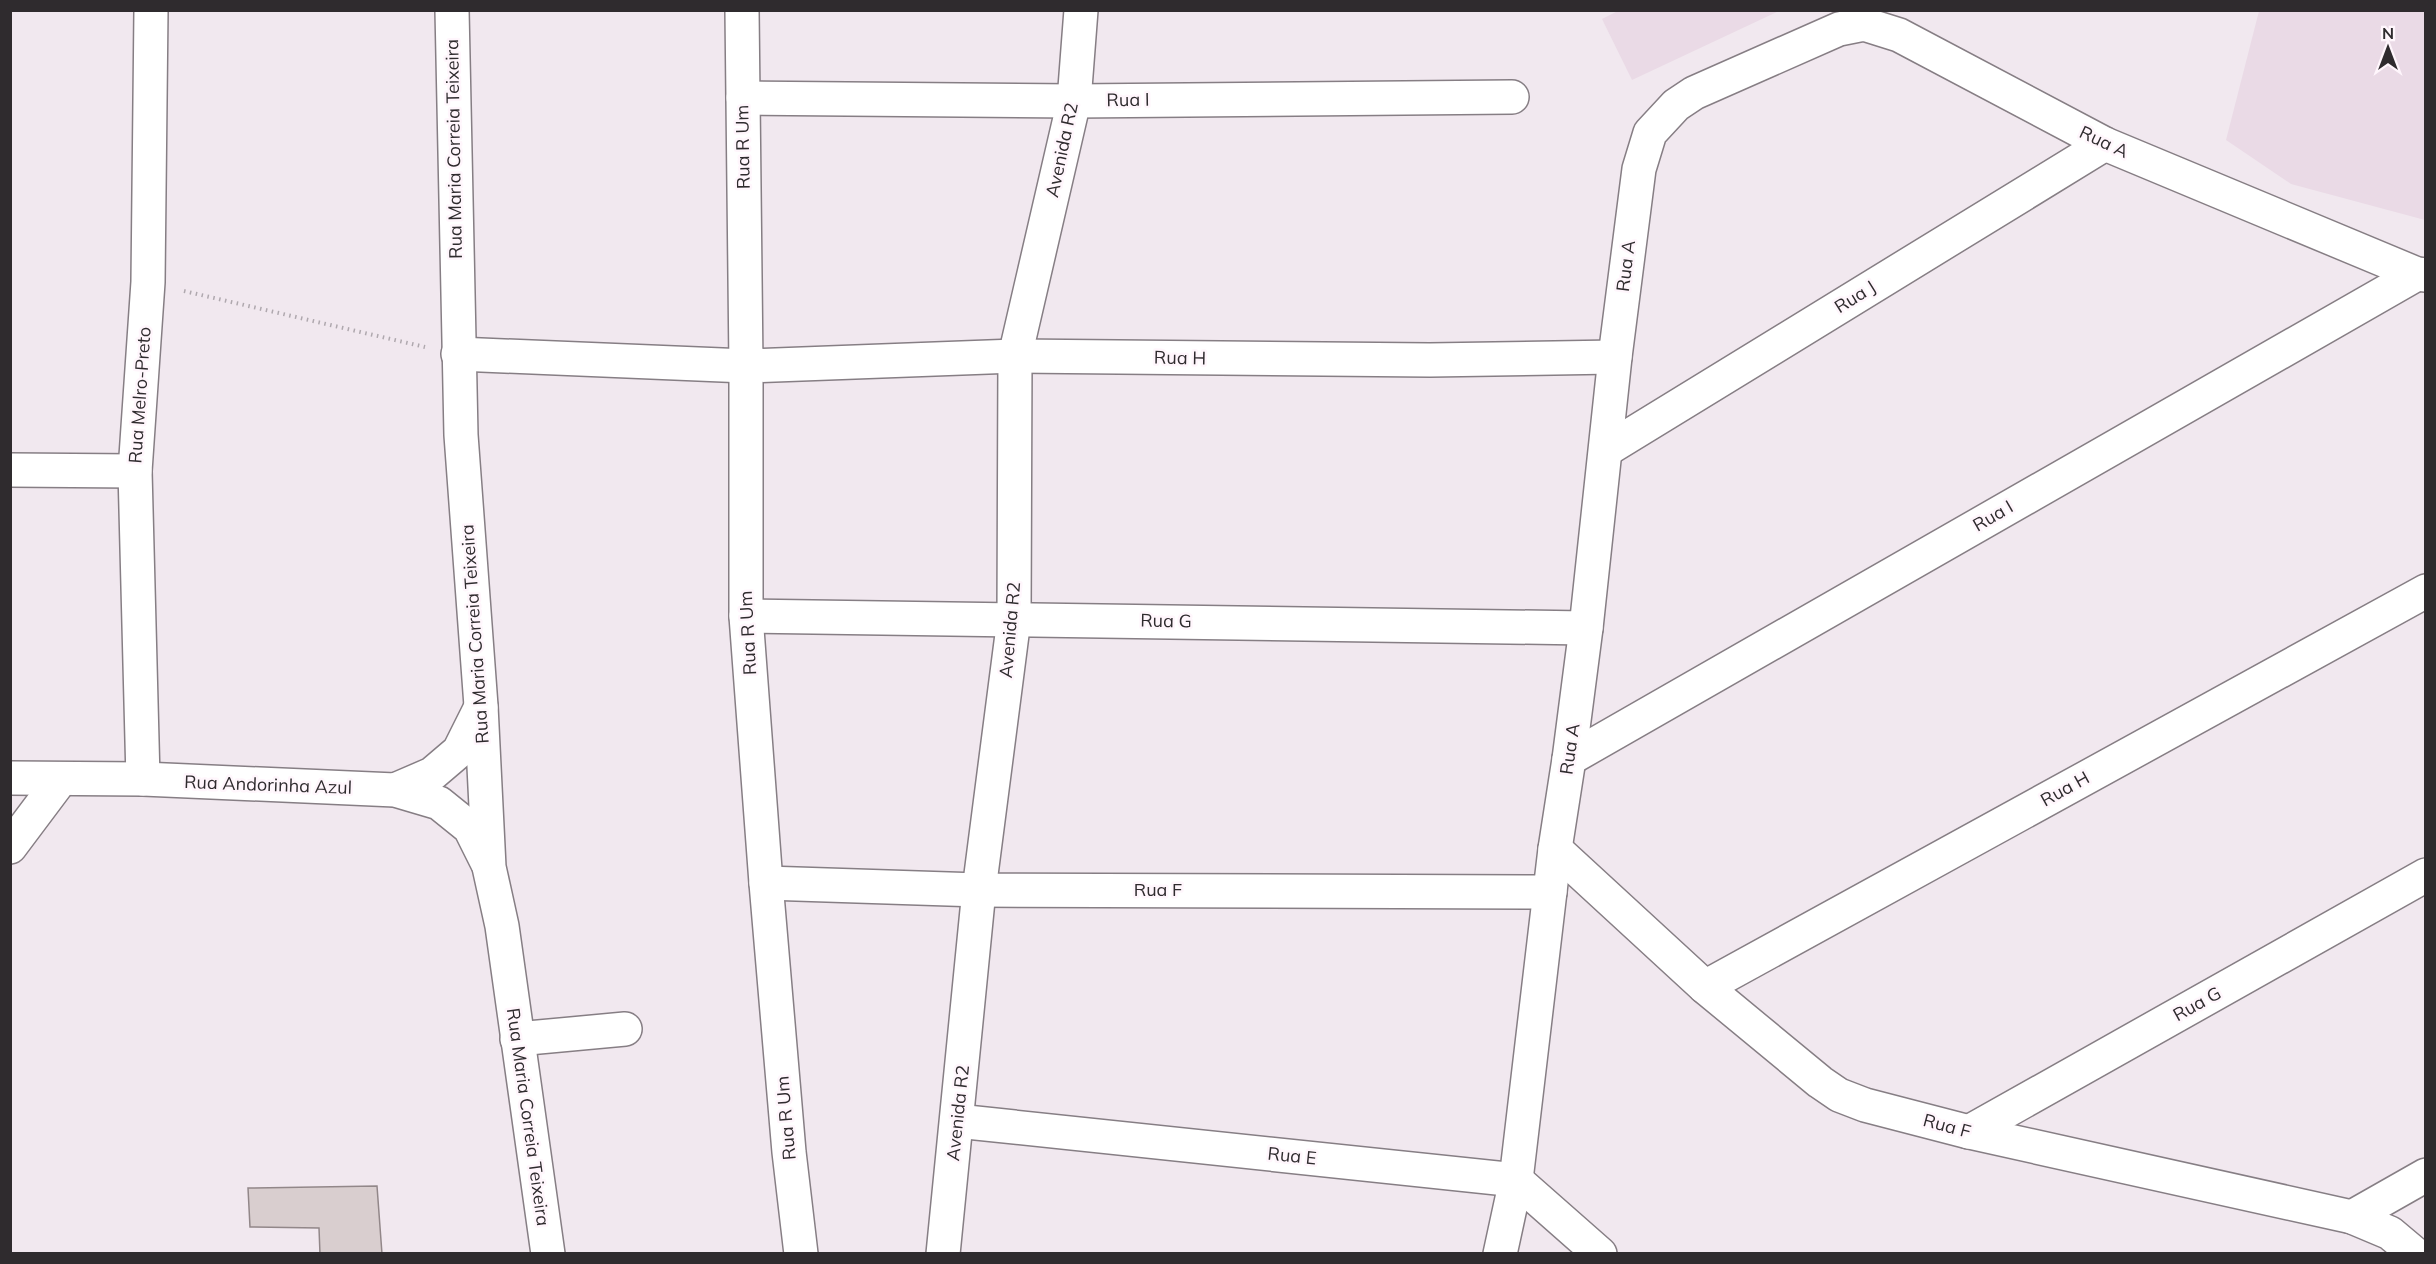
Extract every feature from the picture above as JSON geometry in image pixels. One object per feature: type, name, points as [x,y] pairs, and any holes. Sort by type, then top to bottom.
[{"type":"street","name":"Rua Melro-Preto","points":[[143,779],[135,471],[148,282],[151,10]]},
{"type":"street","name":"Rua Maria Correia Teixeira","points":[[452,10],[461,435],[482,706],[489,867],[502,926],[548,1254]]},
{"type":"street","name":"Rua R Um","points":[[742,10],[746,616],[789,1152],[801,1254]]},
{"type":"street","name":"Avenida R2","points":[[943,1254],[979,890],[1014,619],[1015,356],[1074,101],[1081,10]]},
{"type":"street","name":"Rua A","points":[[1500,1254],[1516,1180],[1555,849],[1586,628],[1615,357],[1639,169],[1650,133],[1676,105],[1694,93],[1839,29],[1864,24],[1899,35],[2105,144],[2421,274]]},
{"type":"street","name":"Rua I","points":[[743,98],[1074,101],[1512,97]]},
{"type":"street","name":"Rua J","points":[[1606,450],[2105,144]]},
{"type":"street","name":"Rua I","points":[[1569,759],[2421,274]]},
{"type":"street","name":"Rua H","points":[[458,354],[746,366],[1015,356],[1418,360],[1615,357]]},
{"type":"street","points":[[10,470],[135,471]]},
{"type":"street","name":"Rua H","points":[[1705,987],[2426,591]]},
{"type":"street","name":"Rua G","points":[[746,616],[1586,628]]},
{"type":"street","points":[[395,790],[432,774],[459,751],[482,706]]},
{"type":"street","name":"Rua Andorinha Azul","points":[[10,778],[143,779],[395,790],[439,803],[463,822],[470,828],[489,867]]},
{"type":"street","points":[[10,847],[61,779]]},
{"type":"street","name":"Rua F","points":[[1555,849],[1705,987],[1820,1082],[1839,1095],[1865,1105],[1969,1132],[2352,1217],[2390,1233],[2415,1254]]},
{"type":"street","name":"Rua G","points":[[1969,1132],[2426,875]]},
{"type":"street","name":"Rua F","points":[[766,883],[979,890],[1550,892]]},
{"type":"street","points":[[517,1039],[625,1029]]},
{"type":"street","name":"Rua E","points":[[957,1121],[1516,1180]]},
{"type":"street","points":[[2352,1217],[2426,1175]]},
{"type":"street","points":[[1516,1180],[1600,1254]]},
{"type":"path","points":[[148,282],[458,354]]},
{"type":"shaded area","points":[[1620,10],[1779,11],[1632,80],[1602,19]]},
{"type":"shaded area","points":[[2259,11],[2425,11],[2425,220],[2291,184],[2226,140]]},
{"type":"building","points":[[377,1186],[382,1254],[320,1254],[319,1228],[250,1227],[248,1188]]}]
